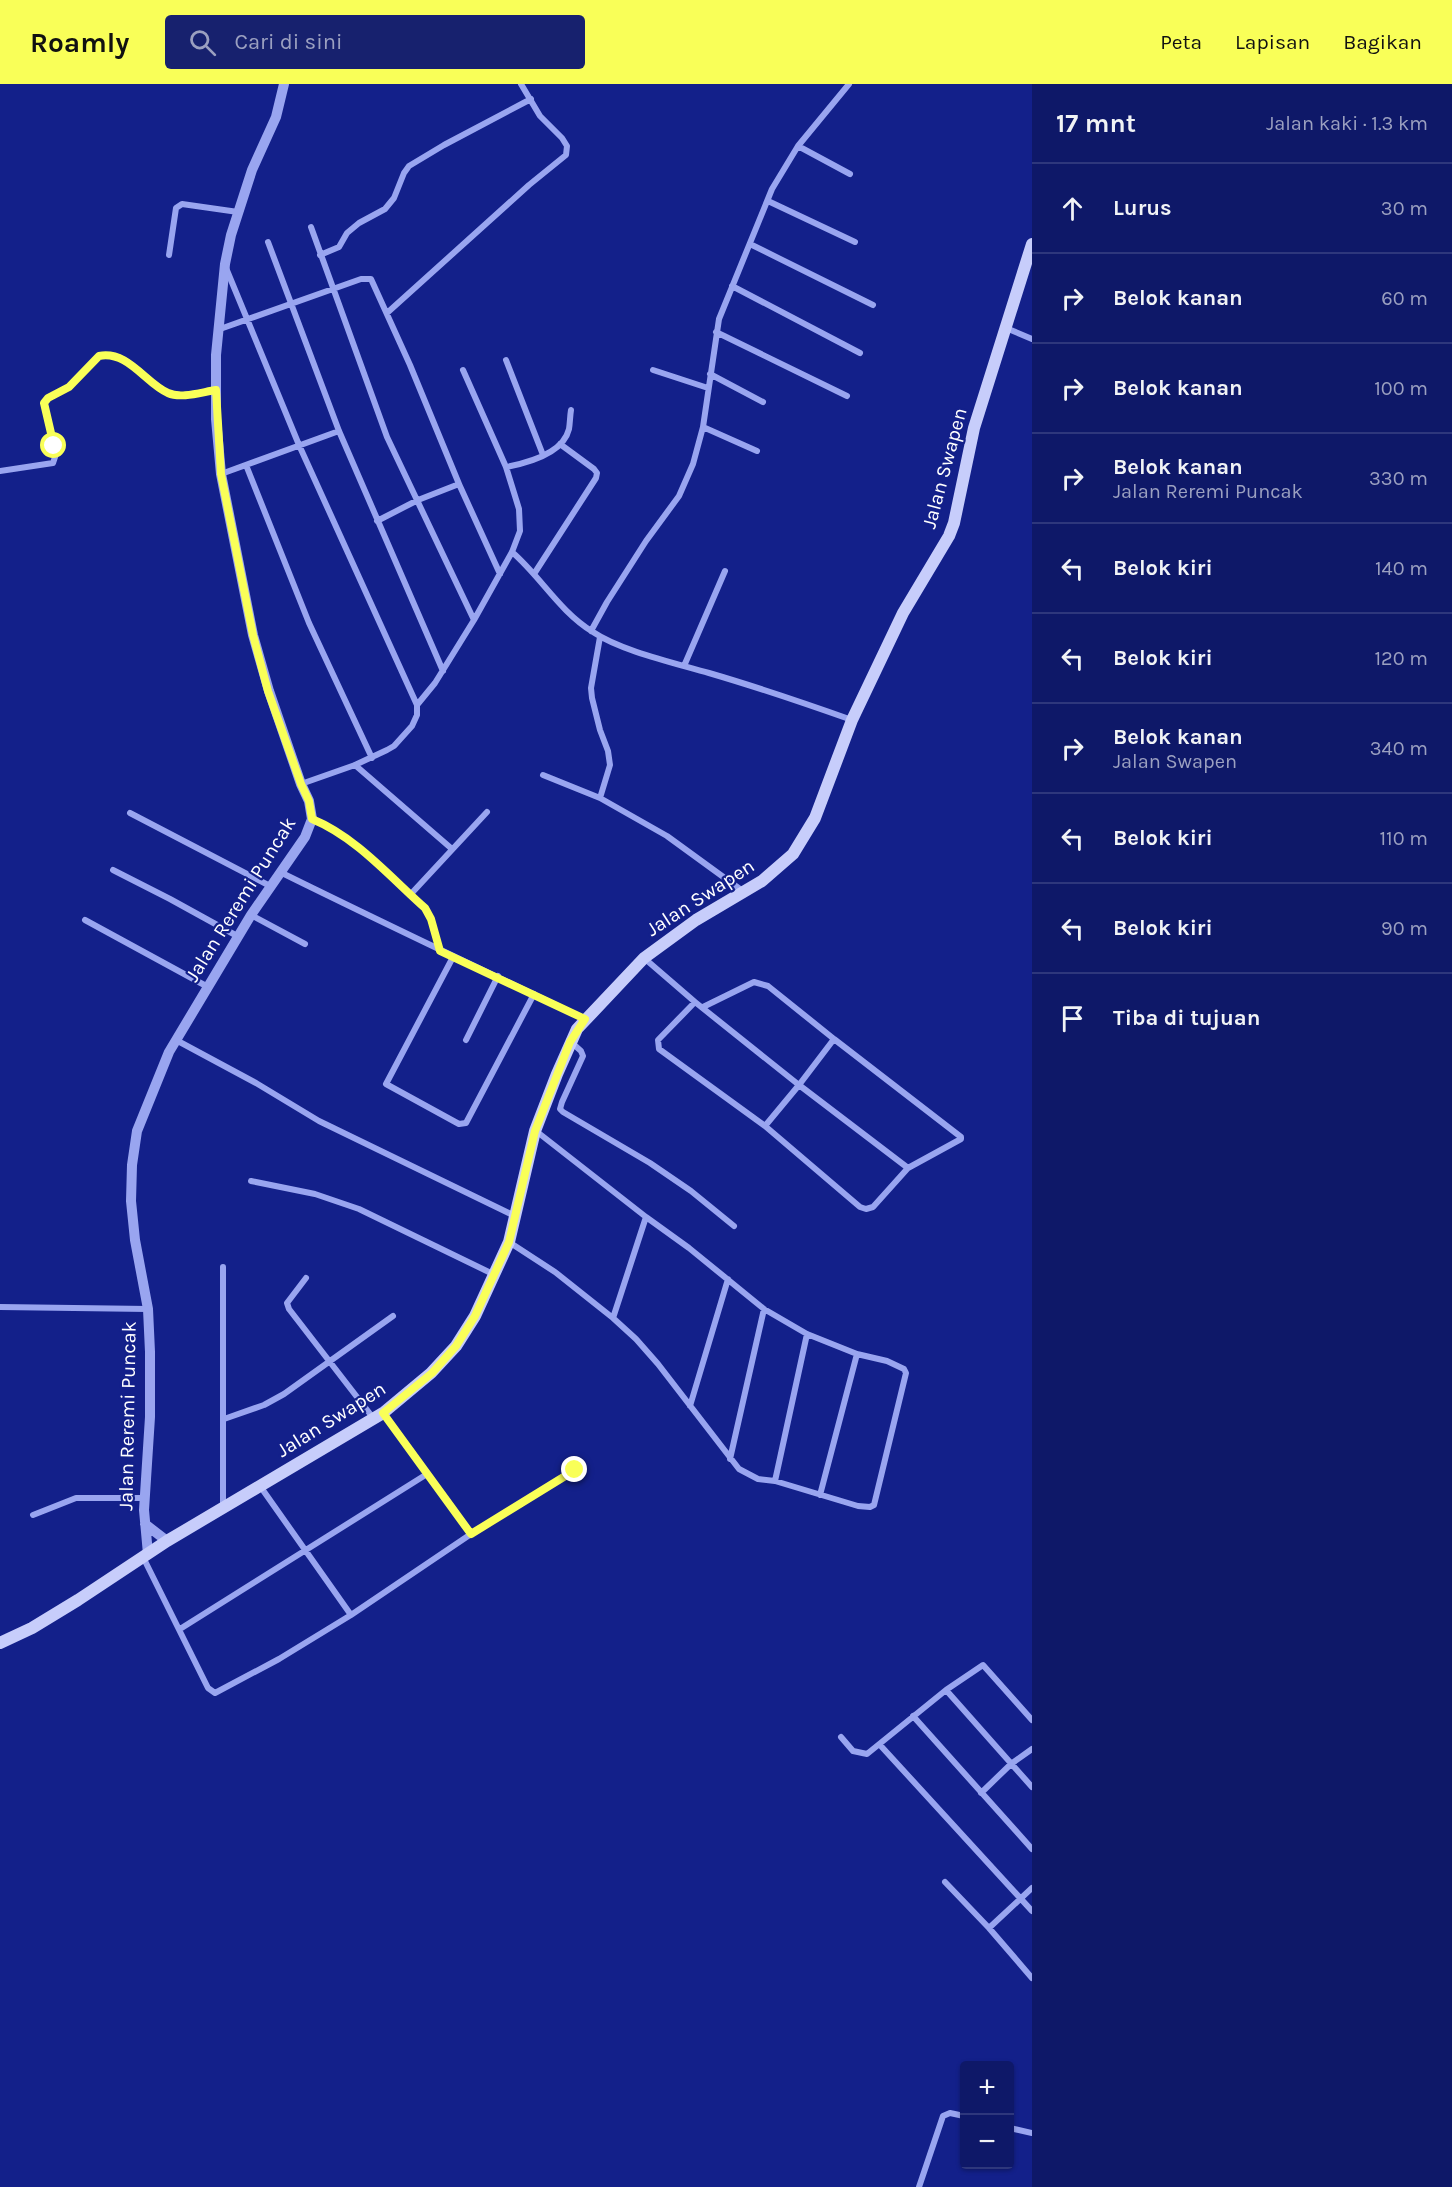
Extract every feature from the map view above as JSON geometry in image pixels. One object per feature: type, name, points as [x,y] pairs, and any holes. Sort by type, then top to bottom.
[{"type":"main road","name":"Jalan Swapen","points":[[167,1541],[378,1416],[432,1373],[456,1346],[475,1316],[495,1275],[509,1242],[535,1131],[570,1042],[585,1019],[644,958],[696,920],[745,893],[793,854],[815,818],[852,720],[903,613],[949,536],[954,523],[974,428],[1032,243]]},
{"type":"main road","points":[[0,1644],[78,1600],[167,1541]]},
{"type":"street","name":"Jalan Reremi Puncak","points":[[145,1555],[144,1498],[150,1417],[150,1352],[148,1309],[135,1240],[131,1201],[132,1165],[137,1131],[169,1052],[251,915],[305,837],[312,819],[309,801],[268,691],[253,635],[221,474],[216,390],[216,355],[225,264],[238,212],[252,170],[276,117],[284,84]]},
{"type":"street","points":[[387,313],[529,185],[566,155],[567,146],[562,138],[540,116],[521,84]]},
{"type":"street","points":[[591,631],[646,542],[680,496],[693,464],[703,427],[719,319],[768,201],[798,146],[849,84]]},
{"type":"street","points":[[320,255],[339,247],[347,233],[359,223],[385,209],[394,198],[409,166],[531,99]]},
{"type":"street","points":[[798,146],[850,174]]},
{"type":"street","points":[[768,201],[855,242]]},
{"type":"street","points":[[169,255],[178,206],[182,204],[238,212]]},
{"type":"street","points":[[311,227],[387,436],[474,620]]},
{"type":"street","points":[[268,242],[339,431],[442,671]]},
{"type":"street","points":[[750,244],[873,305]]},
{"type":"street","points":[[225,264],[300,446],[417,705],[416,720],[394,746],[355,765],[301,784]]},
{"type":"street","points":[[220,329],[361,279],[371,279],[500,574]]},
{"type":"street","points":[[732,286],[860,353]]},
{"type":"street","points":[[1006,328],[1032,339]]},
{"type":"street","points":[[716,332],[847,396]]},
{"type":"street","points":[[0,471],[53,463],[56,454],[44,403],[48,398],[69,387],[99,356],[112,357],[137,369],[171,395],[216,390]]},
{"type":"street","points":[[506,360],[543,455]]},
{"type":"street","points":[[417,705],[442,671],[474,620],[512,552],[520,531],[521,519],[506,467],[463,370]]},
{"type":"street","points":[[654,370],[708,388]]},
{"type":"street","points":[[710,374],[763,402]]},
{"type":"street","points":[[506,467],[543,455],[560,444],[569,429],[571,410]]},
{"type":"street","points":[[703,427],[757,451]]},
{"type":"street","points":[[221,474],[339,431]]},
{"type":"street","points":[[534,574],[597,473],[560,444]]},
{"type":"street","points":[[246,465],[309,623],[372,758]]},
{"type":"street","points":[[377,521],[418,500],[459,484]]},
{"type":"street","points":[[512,552],[566,612],[600,637],[684,666],[782,694],[852,720]]},
{"type":"street","points":[[684,666],[725,571]]},
{"type":"street","points":[[600,637],[591,688],[595,714],[610,759],[600,798]]},
{"type":"street","points":[[355,765],[452,849]]},
{"type":"street","points":[[543,775],[600,798],[667,836],[745,893]]},
{"type":"street","points":[[410,895],[487,812]]},
{"type":"street","points":[[130,813],[270,886]]},
{"type":"street","points":[[312,819],[344,836],[428,912],[440,951]]},
{"type":"street","points":[[113,870],[170,898],[239,937]]},
{"type":"street","points":[[280,872],[585,1019]]},
{"type":"street","points":[[251,915],[305,944]]},
{"type":"street","points":[[84,920],[208,987]]},
{"type":"street","points":[[453,957],[386,1084],[459,1124],[466,1123],[534,994]]},
{"type":"street","points":[[644,958],[799,1085],[908,1168]]},
{"type":"street","points":[[466,1040],[498,976]]},
{"type":"street","points":[[695,1002],[658,1040],[657,1047],[765,1126],[866,1209],[878,1203],[908,1168],[961,1139],[759,982],[750,984],[703,1007]]},
{"type":"street","points":[[765,1126],[834,1039]]},
{"type":"street","points":[[176,1040],[256,1083],[319,1121],[515,1216]]},
{"type":"street","points":[[570,1042],[580,1050],[582,1056],[560,1109],[650,1163],[691,1191],[734,1226]]},
{"type":"street","points":[[509,1242],[547,1266],[636,1339],[658,1364],[730,1459],[748,1475],[866,1508],[872,1506],[876,1501],[906,1373],[900,1366],[857,1354],[807,1334],[764,1309],[689,1248],[645,1217],[535,1131]]},
{"type":"street","points":[[251,1181],[315,1194],[359,1209],[495,1275]]},
{"type":"street","points":[[613,1318],[645,1217]]},
{"type":"street","points":[[223,1267],[224,1507]]},
{"type":"street","points":[[306,1278],[287,1306],[330,1361],[427,1474],[471,1534]]},
{"type":"street","points":[[690,1406],[728,1279]]},
{"type":"street","points":[[0,1307],[148,1309]]},
{"type":"street","points":[[730,1459],[764,1309]]},
{"type":"street","points":[[224,1419],[264,1405],[393,1316]]},
{"type":"street","points":[[775,1481],[807,1334]]},
{"type":"street","points":[[820,1495],[857,1354]]},
{"type":"street","points":[[145,1555],[208,1688],[215,1693],[279,1659],[351,1615],[471,1534],[575,1470]]},
{"type":"street","points":[[180,1629],[427,1474]]},
{"type":"street","points":[[260,1485],[351,1615]]},
{"type":"street","points":[[33,1515],[76,1498],[144,1498]]},
{"type":"street","name":"Jalan Reremi Puncak","points":[[145,1524],[167,1541]]},
{"type":"street","points":[[841,1737],[853,1751],[867,1754],[946,1690],[982,1665],[1032,1720]]},
{"type":"street","points":[[946,1690],[1032,1787]]},
{"type":"street","points":[[913,1716],[1032,1849]]},
{"type":"street","points":[[880,1745],[1032,1911]]},
{"type":"street","points":[[981,1793],[1011,1764],[1032,1749]]},
{"type":"street","points":[[945,1882],[1032,1978]]},
{"type":"street","points":[[989,1928],[1032,1888]]},
{"type":"street","points":[[919,2187],[943,2116],[950,2113],[960,2115]]},
{"type":"street","points":[[1014,2129],[1032,2133]]},
{"type":"route","points":[[54,446],[44,403],[54,394],[69,387],[99,356],[105,355],[122,360],[171,395],[216,390],[221,474],[253,635],[268,691],[309,801],[312,819],[344,836],[425,908],[431,919],[440,951],[498,976],[585,1019],[570,1042],[556,1074],[535,1131],[509,1242],[475,1316],[456,1346],[432,1373],[383,1413],[471,1534],[575,1470]]}]
